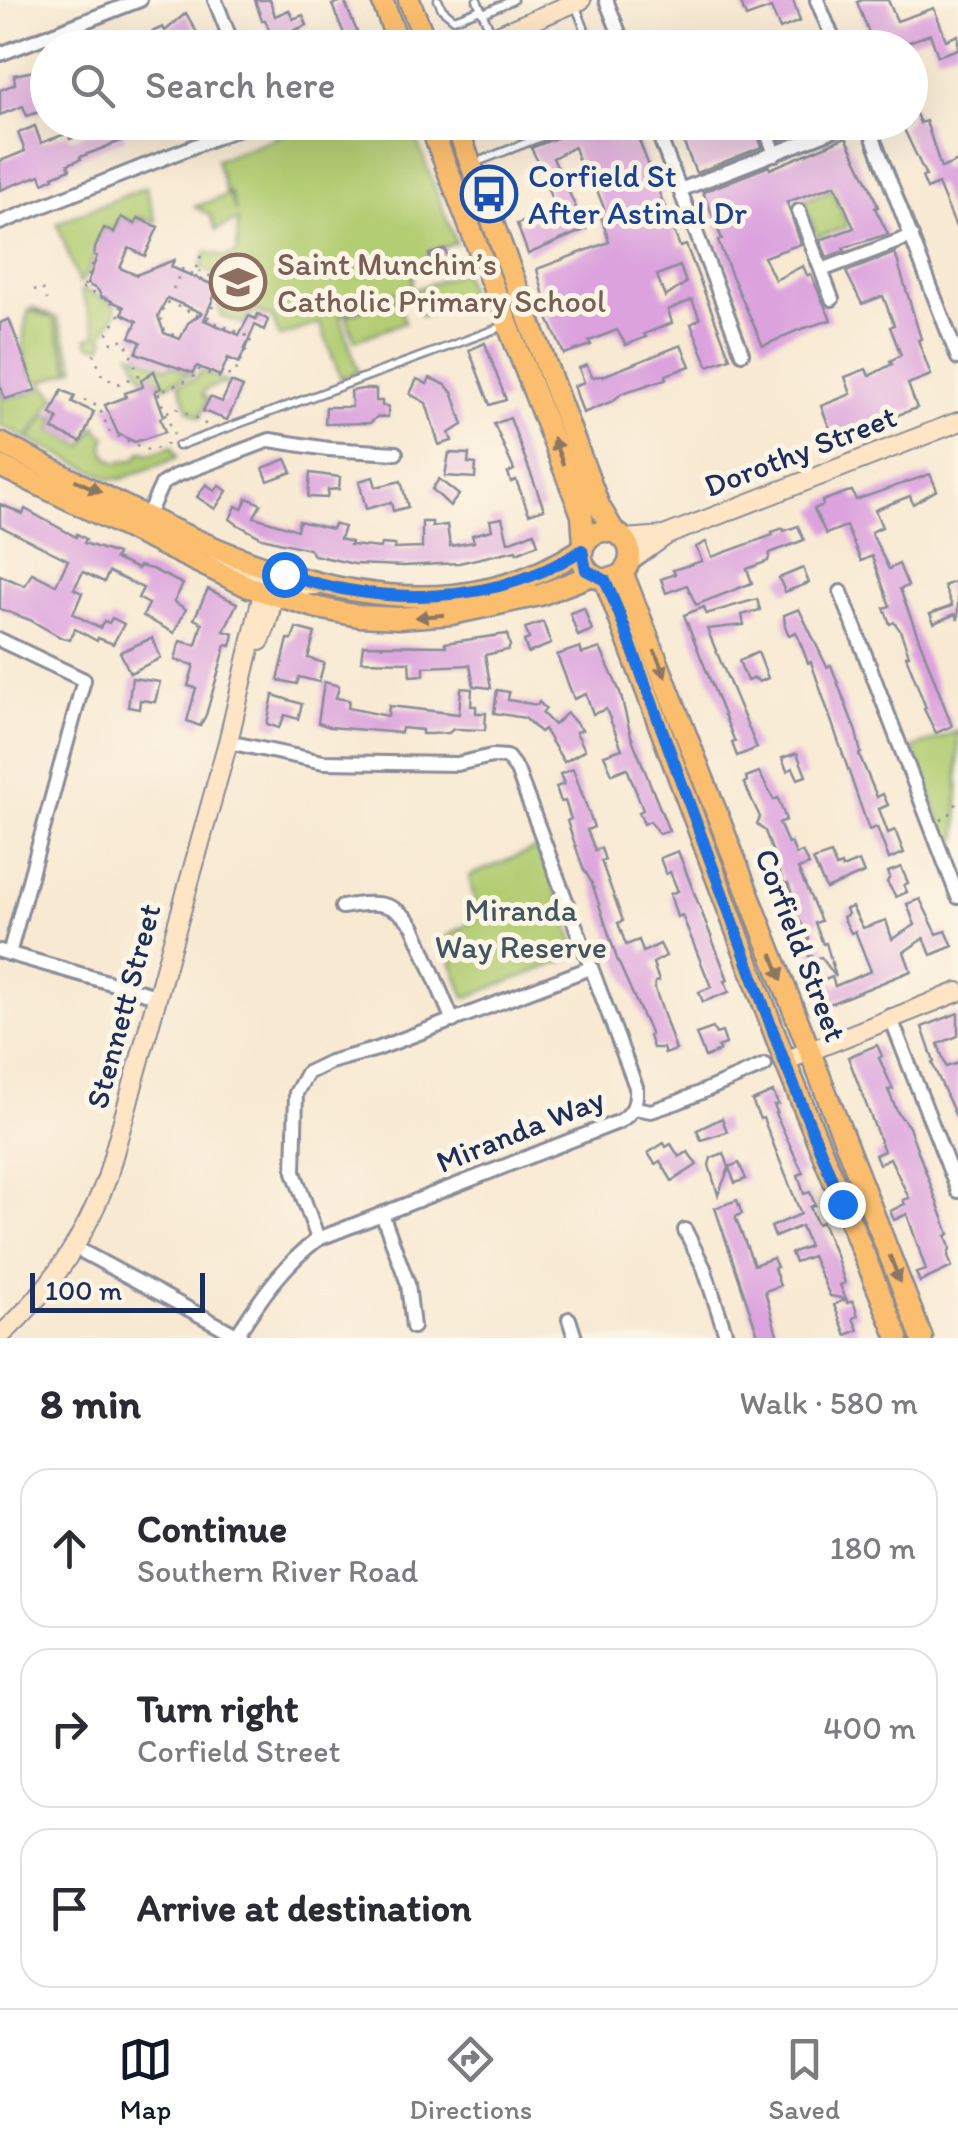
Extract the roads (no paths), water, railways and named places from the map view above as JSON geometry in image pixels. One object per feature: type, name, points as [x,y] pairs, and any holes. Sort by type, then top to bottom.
[{"type":"main road","points":[[382,0],[393,30]]},
{"type":"main road","points":[[408,0],[419,30]]},
{"type":"main road","points":[[0,443],[271,596],[360,616],[452,614],[540,595],[612,572],[631,553],[599,506],[437,140]]},
{"type":"main road","points":[[465,140],[582,515],[583,564],[612,572]]},
{"type":"main road","points":[[0,466],[143,525],[208,543],[317,585],[378,595],[466,592],[534,576],[583,547],[594,534],[620,536]]},
{"type":"main road","name":"Corfield Street","points":[[612,572],[810,1050],[922,1338]]},
{"type":"main road","name":"Corfield Street","points":[[612,572],[775,1063],[898,1338]]},
{"type":"street","points":[[62,30],[140,0]]},
{"type":"street","points":[[215,0],[227,30]]},
{"type":"street","points":[[606,0],[618,30]]},
{"type":"street","points":[[817,0],[829,30]]},
{"type":"street","points":[[506,30],[578,1]]},
{"type":"street","points":[[0,54],[30,42]]},
{"type":"street","points":[[0,223],[210,140]]},
{"type":"street","points":[[661,140],[742,354]]},
{"type":"street","points":[[770,140],[776,154]]},
{"type":"street","points":[[680,190],[811,140]]},
{"type":"street","points":[[875,140],[958,358]]},
{"type":"street","points":[[799,210],[832,299]]},
{"type":"street","points":[[822,270],[912,236]]},
{"type":"street","name":"Dorothy Street","points":[[612,572],[664,536],[958,422]]},
{"type":"street","points":[[143,525],[162,484],[270,440],[328,450],[396,453]]},
{"type":"street","name":"Dorothy Street","points":[[620,536],[664,536]]},
{"type":"street","points":[[208,543],[227,563],[266,582],[271,596],[292,586],[317,585]]},
{"type":"street","points":[[841,592],[958,898]]},
{"type":"street","name":"Stennett Street","points":[[0,1336],[31,1308],[74,1247],[94,1213],[107,1178],[248,664],[272,613],[271,596]]},
{"type":"street","points":[[0,640],[84,680],[4,952],[156,996]]},
{"type":"street","name":"Miranda Way","points":[[228,742],[323,762],[457,764],[492,756],[507,758],[517,770],[636,1087],[635,1108],[618,1122],[318,1239],[276,1278],[240,1337]]},
{"type":"street","points":[[342,907],[381,904],[403,913],[453,1021]]},
{"type":"street","points":[[318,1239],[294,1172],[296,1093],[307,1073],[590,968]]},
{"type":"street","points":[[635,1108],[650,1111],[678,1102],[958,992]]},
{"type":"street","points":[[890,1016],[958,1191]]},
{"type":"street","points":[[382,1214],[408,1284],[413,1327]]},
{"type":"street","points":[[686,1230],[704,1268],[727,1338]]},
{"type":"street","points":[[74,1247],[240,1337]]},
{"type":"street","points":[[568,1319],[575,1338]]},
{"type":"lane","points":[[477,0],[482,11],[479,30]]},
{"type":"lane","points":[[441,1],[454,19],[513,0]]},
{"type":"lane","points":[[578,1],[586,30]]},
{"type":"lane","points":[[471,164],[533,140]]},
{"type":"lane","points":[[175,445],[519,320]]},
{"type":"place","name":"Corfield St After Astinal Dr","points":[[489,194]]},
{"type":"place","name":"Saint Munchin’s Catholic Primary School","points":[[238,282]]},
{"type":"park label","name":"Miranda Way Reserve","points":[[521,928]]}]
